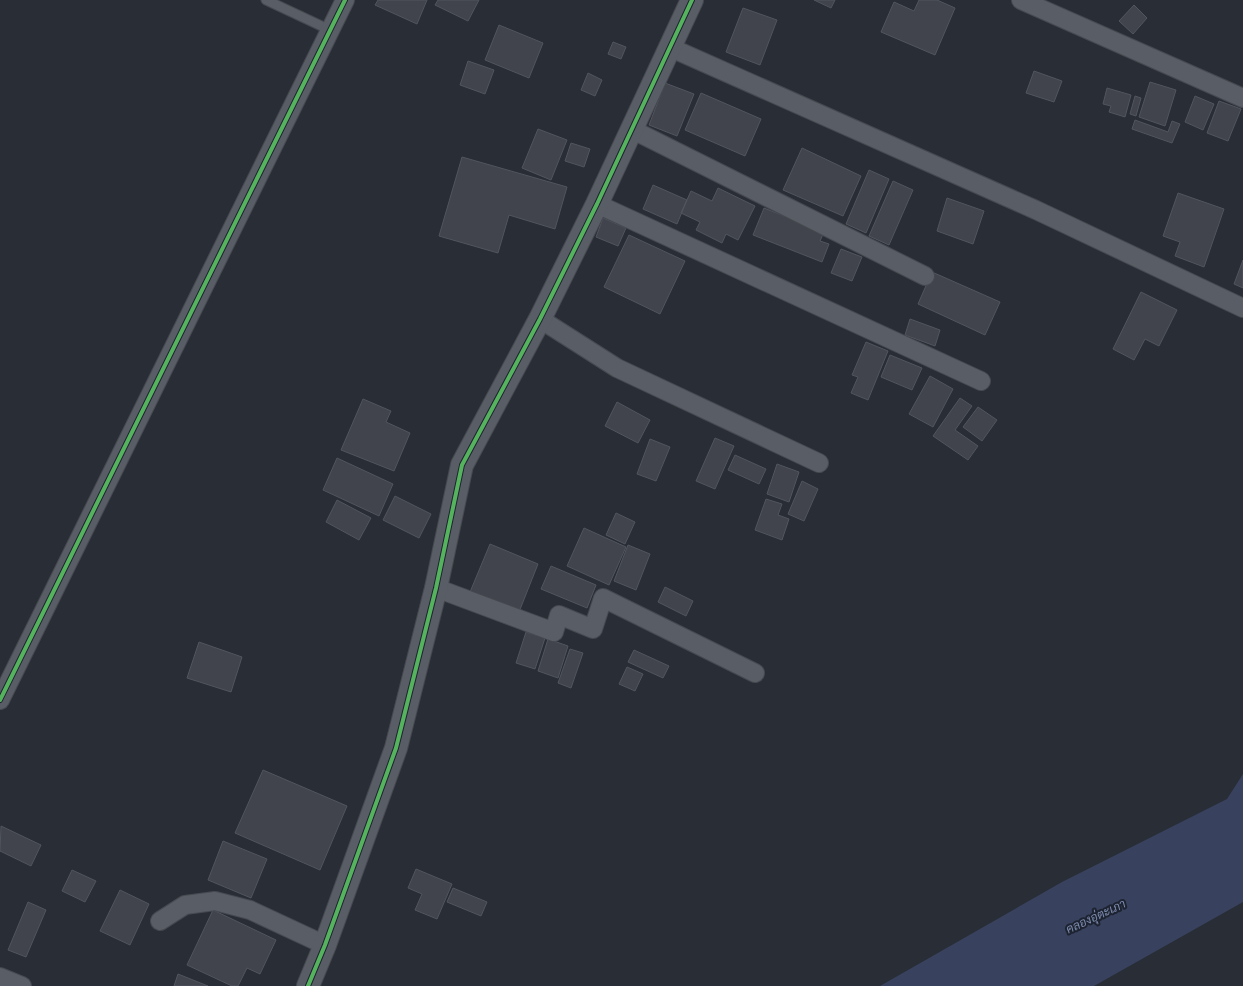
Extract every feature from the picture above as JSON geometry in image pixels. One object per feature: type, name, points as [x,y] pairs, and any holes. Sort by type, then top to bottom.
[{"type":"street","points":[[0,700],[344,0]]},
{"type":"street","points":[[308,986],[325,944],[396,748],[436,588],[462,466],[540,319],[597,204],[692,0]]},
{"type":"street","points":[[1021,0],[1243,98]]},
{"type":"street","points":[[670,47],[1036,210],[1243,308]]},
{"type":"street","points":[[631,129],[925,276]]},
{"type":"street","points":[[597,204],[981,381]]},
{"type":"street","points":[[540,319],[617,368],[820,463]]},
{"type":"street","points":[[436,588],[554,632],[559,615],[593,629],[603,598],[755,673]]},
{"type":"street","points":[[160,921],[186,905],[215,901],[250,910],[325,944]]},
{"type":"street","points":[[0,977],[22,986]]},
{"type":"lane","points":[[266,0],[330,30]]},
{"type":"water","name":"คลองอุ่ตะเภา","points":[[1243,774],[1243,902],[1094,986],[880,986],[1062,882],[1227,799]]},
{"type":"building","points":[[378,0],[427,0],[417,24],[375,5]]},
{"type":"building","points":[[438,0],[479,0],[468,21],[435,5]]},
{"type":"building","points":[[814,0],[835,0],[831,8]]},
{"type":"building","points":[[919,0],[937,0],[955,8],[935,55],[881,32],[894,2],[914,11]]},
{"type":"building","points":[[1134,5],[1147,18],[1133,34],[1119,21]]},
{"type":"building","points":[[743,8],[777,20],[760,65],[726,52]]},
{"type":"building","points":[[499,25],[543,43],[529,78],[485,60]]},
{"type":"building","points":[[613,42],[626,47],[621,59],[608,54]]},
{"type":"building","points":[[468,61],[494,70],[485,94],[460,85]]},
{"type":"building","points":[[1034,71],[1062,81],[1054,102],[1026,93]]},
{"type":"building","points":[[588,73],[602,80],[595,96],[581,90]]},
{"type":"building","points":[[1150,82],[1176,90],[1165,126],[1139,117]]},
{"type":"building","points":[[665,83],[694,94],[677,136],[649,125]]},
{"type":"building","points":[[1107,88],[1131,95],[1125,117],[1109,112],[1111,106],[1103,104]]},
{"type":"building","points":[[701,93],[761,119],[745,156],[685,130]]},
{"type":"building","points":[[1135,96],[1141,98],[1136,116],[1130,114]]},
{"type":"building","points":[[1195,96],[1214,104],[1203,130],[1185,122]]},
{"type":"building","points":[[1219,101],[1241,109],[1228,141],[1207,133]]},
{"type":"building","points":[[1135,120],[1168,132],[1172,121],[1180,124],[1172,143],[1132,129]]},
{"type":"building","points":[[538,129],[567,140],[551,180],[522,168]]},
{"type":"building","points":[[571,143],[590,149],[584,167],[565,161]]},
{"type":"building","points":[[802,148],[861,176],[843,216],[783,190]]},
{"type":"building","points":[[462,157],[567,187],[555,229],[509,215],[498,253],[439,236]]},
{"type":"building","points":[[869,170],[889,179],[866,233],[846,224]]},
{"type":"building","points":[[893,181],[913,190],[889,245],[869,236]]},
{"type":"building","points":[[653,185],[687,200],[677,224],[643,209]]},
{"type":"building","points":[[718,188],[755,206],[738,240],[726,234],[722,243],[696,230],[700,222],[681,213],[691,191],[712,201]]},
{"type":"building","points":[[1178,193],[1224,209],[1204,267],[1175,256],[1180,242],[1163,236]]},
{"type":"building","points":[[947,198],[984,211],[973,244],[937,231]]},
{"type":"building","points":[[764,208],[824,232],[820,241],[829,244],[822,262],[753,235]]},
{"type":"building","points":[[603,218],[626,228],[618,246],[596,237]]},
{"type":"building","points":[[629,235],[685,261],[660,314],[604,287]]},
{"type":"building","points":[[841,249],[862,257],[852,281],[831,273]]},
{"type":"building","points":[[1243,260],[1243,288],[1234,284]]},
{"type":"building","points":[[932,272],[1000,302],[985,335],[918,304]]},
{"type":"building","points":[[1141,292],[1177,310],[1159,346],[1145,339],[1134,360],[1113,349]]},
{"type":"building","points":[[910,319],[940,330],[935,346],[905,335]]},
{"type":"building","points":[[866,342],[888,351],[868,400],[851,393],[858,377],[852,375]]},
{"type":"building","points":[[890,355],[922,368],[912,390],[881,377]]},
{"type":"building","points":[[930,376],[953,389],[933,427],[909,414]]},
{"type":"building","points":[[960,398],[972,406],[955,430],[978,446],[968,460],[933,436]]},
{"type":"building","points":[[363,399],[391,411],[386,422],[410,433],[394,471],[341,450]]},
{"type":"building","points":[[617,402],[650,420],[638,443],[605,426]]},
{"type":"building","points":[[978,407],[997,420],[982,441],[963,427]]},
{"type":"building","points":[[715,438],[734,446],[715,489],[696,481]]},
{"type":"building","points":[[650,439],[670,447],[656,481],[637,474]]},
{"type":"building","points":[[735,455],[766,469],[759,484],[728,470]]},
{"type":"building","points":[[337,458],[393,484],[379,516],[323,490]]},
{"type":"building","points":[[777,464],[799,472],[789,502],[767,494]]},
{"type":"building","points":[[802,481],[818,489],[804,521],[788,514]]},
{"type":"building","points":[[395,496],[431,514],[419,538],[383,520]]},
{"type":"building","points":[[766,499],[782,504],[778,515],[789,519],[782,540],[755,530]]},
{"type":"building","points":[[337,500],[371,518],[359,540],[326,522]]},
{"type":"building","points":[[616,513],[635,522],[625,544],[606,535]]},
{"type":"building","points":[[584,528],[626,547],[609,585],[567,566]]},
{"type":"building","points":[[490,544],[538,564],[519,612],[470,592]]},
{"type":"building","points":[[628,545],[650,554],[636,590],[614,581]]},
{"type":"building","points":[[551,566],[596,585],[587,608],[541,589]]},
{"type":"building","points":[[665,587],[693,601],[686,616],[658,602]]},
{"type":"building","points":[[526,632],[545,638],[535,669],[516,663]]},
{"type":"building","points":[[548,639],[568,646],[558,678],[538,671]]},
{"type":"building","points":[[199,642],[242,657],[231,692],[187,678]]},
{"type":"building","points":[[570,649],[583,653],[571,688],[558,683]]},
{"type":"building","points":[[634,650],[669,666],[663,678],[628,662]]},
{"type":"building","points":[[627,667],[643,674],[635,691],[619,684]]},
{"type":"building","points":[[263,770],[347,806],[320,870],[235,833]]},
{"type":"building","points":[[1,826],[41,845],[31,866],[0,851]]},
{"type":"building","points":[[223,841],[267,859],[251,898],[208,880]]},
{"type":"building","points":[[416,869],[452,884],[437,919],[415,910],[422,894],[408,888]]},
{"type":"building","points":[[72,870],[96,881],[85,902],[62,891]]},
{"type":"building","points":[[453,888],[487,902],[481,916],[447,902]]},
{"type":"building","points":[[120,890],[149,904],[130,945],[100,931]]},
{"type":"building","points":[[28,902],[46,910],[26,957],[8,950]]},
{"type":"building","points":[[213,910],[276,940],[260,974],[247,968],[238,986],[232,986],[187,965]]},
{"type":"building","points":[[178,974],[208,986],[174,986]]},
{"type":"cycle path","points":[[0,700],[345,0]]},
{"type":"cycle path","points":[[308,986],[325,945],[396,748],[436,588],[462,465],[540,319],[597,204],[692,0]]}]
